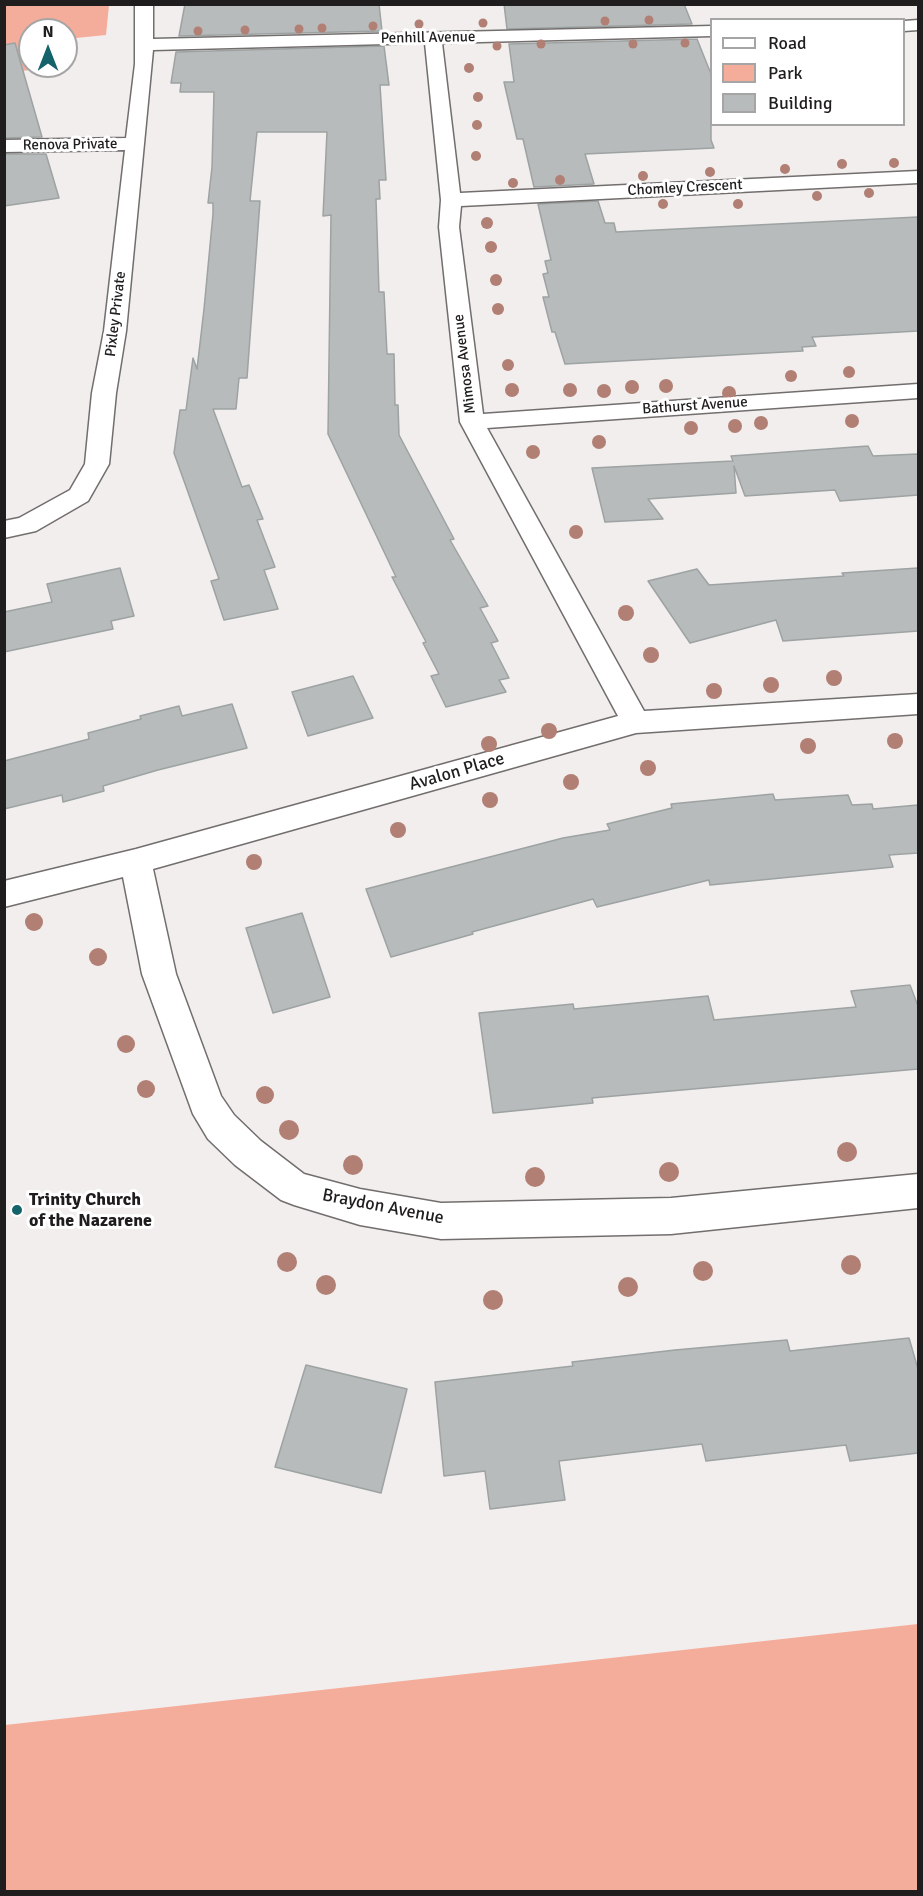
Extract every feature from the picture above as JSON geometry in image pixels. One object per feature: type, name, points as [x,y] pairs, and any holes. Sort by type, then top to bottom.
[{"type":"street","name":"Pixley Private","points":[[4,530],[27,525],[79,495],[97,464],[104,393],[115,331],[135,144],[145,45],[144,4]]},
{"type":"street","name":"Penhill Avenue","points":[[145,45],[710,30]]},
{"type":"street","name":"Mimosa Avenue","points":[[433,38],[451,200],[449,227],[472,422],[636,722]]},
{"type":"street","name":"Renova Private","points":[[4,146],[135,144]]},
{"type":"street","name":"Chomley Crescent","points":[[451,200],[918,177]]},
{"type":"street","name":"Bathurst Avenue","points":[[472,422],[918,391]]},
{"type":"street","name":"Avalon Place","points":[[4,894],[136,861],[636,722],[918,704]]},
{"type":"street","name":"Braydon Avenue","points":[[136,861],[159,974],[206,1103],[228,1134],[248,1153],[294,1188],[360,1206],[441,1221],[671,1216],[918,1191]]},
{"type":"green space","points":[[4,5],[109,5],[106,35],[78,38],[78,18],[18,18],[18,72],[5,74]]},
{"type":"green space","points":[[918,1624],[918,1891],[5,1891],[5,1725]]},
{"type":"building","points":[[185,4],[379,4],[382,31],[179,36]]},
{"type":"building","points":[[504,4],[684,4],[692,24],[507,29]]},
{"type":"building","points":[[697,39],[710,72],[710,126],[714,148],[585,154],[594,184],[534,187],[523,139],[517,139],[504,82],[514,82],[509,44]]},
{"type":"building","points":[[15,43],[18,53],[18,78],[25,78],[42,137],[4,138],[4,45]]},
{"type":"building","points":[[384,46],[389,85],[380,85],[386,180],[379,180],[380,199],[376,199],[379,292],[384,292],[387,354],[394,354],[395,405],[398,405],[399,435],[454,539],[450,540],[488,606],[480,608],[498,641],[491,643],[509,678],[499,680],[506,692],[446,707],[431,676],[439,674],[423,643],[426,642],[392,577],[396,577],[328,434],[331,215],[323,216],[327,132],[257,132],[250,201],[260,201],[247,378],[239,378],[236,409],[213,409],[242,487],[249,485],[263,519],[257,520],[275,567],[264,570],[278,609],[224,620],[211,581],[219,579],[174,453],[180,410],[186,410],[193,358],[197,369],[204,309],[213,214],[213,203],[208,203],[212,167],[214,92],[180,92],[181,83],[171,83],[176,52]]},
{"type":"building","points":[[4,154],[46,154],[59,198],[4,206]]},
{"type":"building","points":[[598,201],[605,223],[614,223],[616,232],[918,217],[918,331],[812,337],[816,346],[802,347],[803,351],[565,364],[555,332],[552,332],[543,297],[549,297],[543,274],[548,273],[545,261],[551,260],[538,204]]},
{"type":"building","points":[[868,446],[873,456],[918,454],[918,495],[840,501],[835,490],[745,496],[734,466],[736,493],[648,499],[663,519],[605,522],[592,468],[733,461],[731,456]]},
{"type":"building","points":[[120,568],[134,616],[111,621],[113,629],[4,652],[4,612],[52,602],[47,584]]},
{"type":"building","points":[[918,568],[918,631],[783,641],[776,620],[690,643],[648,581],[697,569],[709,585],[844,576],[842,573]]},
{"type":"building","points":[[353,676],[373,718],[308,736],[292,692]]},
{"type":"building","points":[[232,704],[247,748],[103,786],[104,791],[63,802],[62,795],[4,809],[4,761],[89,739],[88,733],[179,706],[182,716]]},
{"type":"building","points":[[773,794],[775,800],[848,795],[852,805],[872,804],[873,809],[918,805],[918,853],[889,855],[893,867],[710,885],[709,880],[597,907],[593,899],[391,957],[366,889],[563,838],[610,830],[607,824],[672,808],[671,804]]},
{"type":"building","points":[[302,913],[330,997],[273,1013],[246,928]]},
{"type":"building","points":[[910,985],[918,1006],[918,1069],[592,1098],[593,1103],[493,1113],[479,1013],[573,1004],[574,1009],[708,996],[714,1020],[856,1007],[851,991]]},
{"type":"building","points":[[909,1338],[918,1369],[918,1453],[850,1461],[846,1445],[706,1461],[702,1444],[559,1461],[565,1500],[490,1509],[485,1471],[444,1476],[435,1382],[573,1366],[572,1362],[675,1350],[787,1340],[790,1351]]},
{"type":"building","points":[[306,1365],[407,1389],[381,1493],[275,1467]]},
{"type":"place","name":"Trinity Church of the Nazarene","points":[[17,1210]]}]
